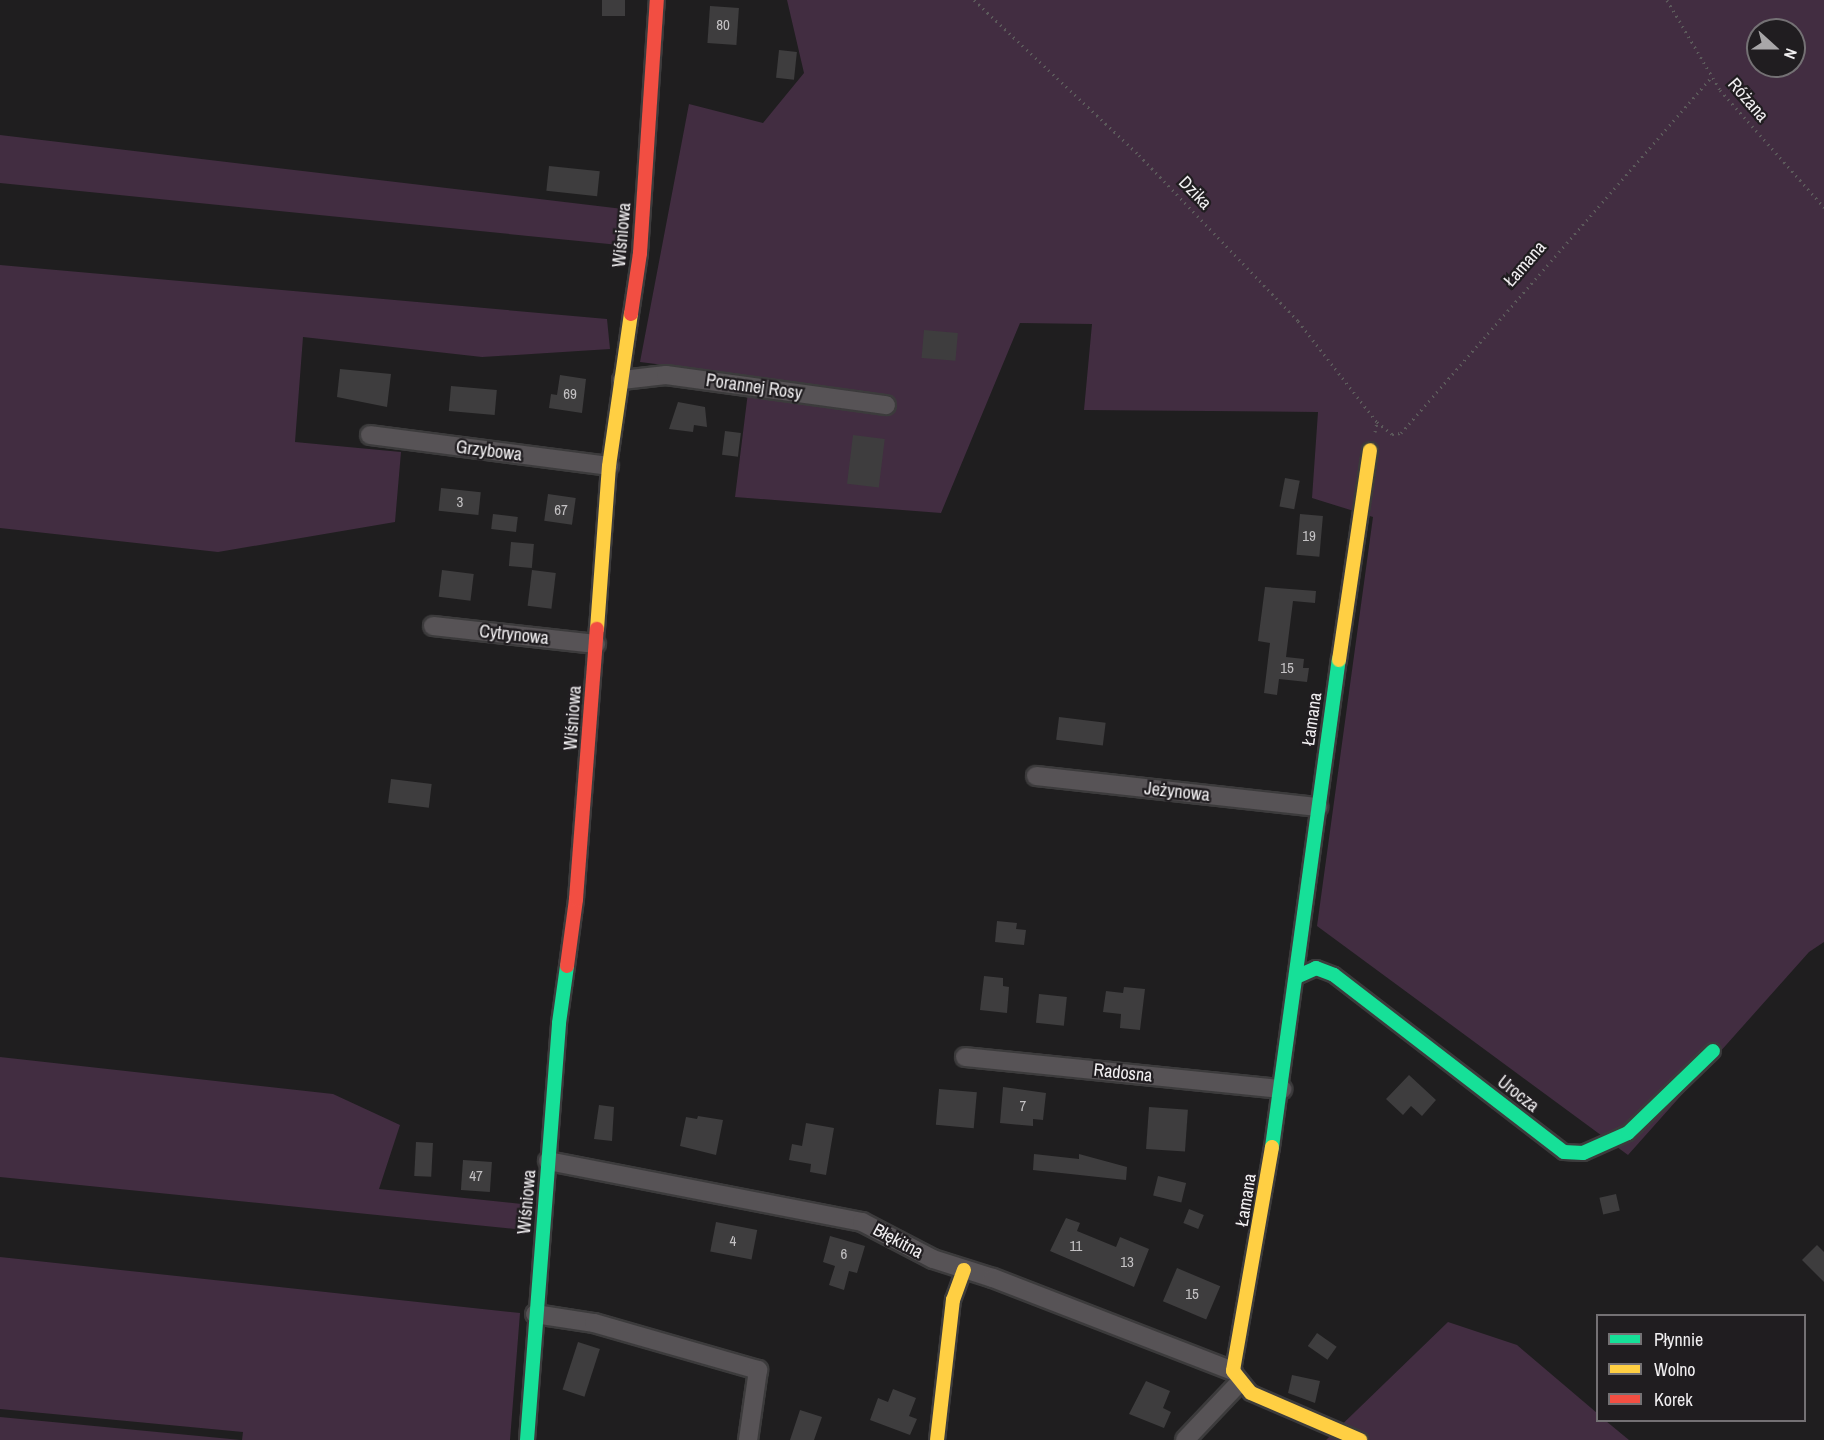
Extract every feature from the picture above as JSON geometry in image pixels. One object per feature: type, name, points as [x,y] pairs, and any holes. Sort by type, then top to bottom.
[{"type":"street","name":"Wiśniowa","points":[[527,1440],[535,1314],[596,645],[609,466],[640,253],[657,0]]},
{"type":"street","name":"Porannej Rosy","points":[[622,380],[666,375],[886,405]]},
{"type":"street","name":"Grzybowa","points":[[370,435],[609,466]]},
{"type":"street","name":"Łamana","points":[[1236,1377],[1282,1089],[1318,807],[1370,450]]},
{"type":"street","name":"Cytrynowa","points":[[433,626],[596,645]]},
{"type":"street","name":"Jeżynowa","points":[[1036,776],[1318,807]]},
{"type":"street","name":"Urocza","points":[[1296,976],[1316,968],[1334,975],[1564,1152],[1583,1153],[1628,1133],[1713,1051]]},
{"type":"street","name":"Radosna","points":[[965,1057],[1282,1089]]},
{"type":"street","name":"Błękitna","points":[[548,1161],[830,1213],[862,1222],[933,1259],[993,1278],[1236,1377]]},
{"type":"street","points":[[937,1440],[953,1300],[964,1270]]},
{"type":"street","points":[[535,1314],[594,1323],[758,1370],[748,1440]]},
{"type":"street","points":[[1185,1440],[1236,1377],[1259,1397],[1360,1440]]},
{"type":"path","name":"Dzika","points":[[974,0],[1139,155],[1298,321],[1377,422]]},
{"type":"path","name":"Różana","points":[[1667,0],[1712,77],[1824,207]]},
{"type":"path","name":"Łamana","points":[[1377,422],[1392,434],[1401,433],[1712,77]]},
{"type":"path","points":[[1370,450],[1377,422]]},
{"type":"shaded area","points":[[787,0],[1824,0],[1824,942],[1809,952],[1628,1155],[1317,926],[1373,517],[1312,498],[1318,412],[1084,410],[1092,324],[1020,323],[941,513],[735,497],[750,376],[640,362],[689,104],[763,123],[804,73]]},
{"type":"shaded area","points":[[0,135],[623,209],[619,245],[0,183]]},
{"type":"shaded area","points":[[0,265],[607,319],[610,349],[482,357],[303,337],[295,442],[401,452],[395,522],[218,552],[0,528]]},
{"type":"shaded area","points":[[0,1057],[333,1094],[400,1125],[379,1189],[531,1205],[526,1230],[0,1177]]},
{"type":"shaded area","points":[[0,1257],[520,1313],[510,1440],[242,1440],[243,1432],[0,1409]]},
{"type":"shaded area","points":[[1448,1322],[1517,1345],[1596,1412],[1596,1422],[1607,1422],[1629,1440],[1326,1440]]},
{"type":"shaded area","points":[[0,1417],[241,1440],[0,1440]]},
{"type":"building","points":[[602,0],[625,0],[625,16],[602,16]]},
{"type":"building","points":[[710,6],[739,8],[736,45],[707,43]]},
{"type":"building","points":[[779,50],[797,52],[794,80],[776,78]]},
{"type":"building","points":[[549,166],[600,171],[597,196],[546,191]]},
{"type":"building","points":[[924,330],[958,333],[955,361],[922,358]]},
{"type":"building","points":[[340,369],[391,374],[387,407],[337,397]]},
{"type":"building","points":[[560,375],[586,379],[582,413],[549,408],[551,394],[557,395]]},
{"type":"building","points":[[451,386],[497,390],[495,415],[449,411]]},
{"type":"building","points":[[678,402],[705,407],[707,427],[694,425],[693,432],[669,429]]},
{"type":"building","points":[[725,431],[741,433],[738,457],[722,455]]},
{"type":"building","points":[[853,435],[885,439],[879,488],[847,484]]},
{"type":"building","points":[[1285,478],[1300,481],[1294,509],[1279,506]]},
{"type":"building","points":[[441,488],[481,492],[478,515],[439,511]]},
{"type":"building","points":[[548,494],[576,498],[572,525],[544,521]]},
{"type":"building","points":[[493,514],[518,517],[516,532],[491,529]]},
{"type":"building","points":[[1300,514],[1323,516],[1319,557],[1296,555]]},
{"type":"building","points":[[511,542],[534,544],[532,568],[509,566]]},
{"type":"building","points":[[442,570],[474,574],[470,601],[439,597]]},
{"type":"building","points":[[532,570],[556,573],[551,609],[528,606]]},
{"type":"building","points":[[1265,587],[1316,591],[1315,603],[1293,601],[1286,657],[1304,659],[1303,668],[1309,668],[1307,682],[1279,679],[1277,695],[1264,693],[1270,643],[1258,641]]},
{"type":"building","points":[[1059,717],[1106,723],[1103,746],[1056,740]]},
{"type":"building","points":[[391,779],[432,784],[429,808],[388,803]]},
{"type":"building","points":[[997,921],[1017,923],[1016,929],[1026,930],[1024,945],[995,942]]},
{"type":"building","points":[[984,976],[1003,978],[1003,986],[1009,987],[1007,1013],[980,1010]]},
{"type":"building","points":[[1124,987],[1145,989],[1140,1030],[1120,1028],[1121,1014],[1103,1012],[1106,991],[1123,993]]},
{"type":"building","points":[[1039,994],[1067,997],[1064,1026],[1036,1023]]},
{"type":"building","points":[[1409,1075],[1436,1100],[1422,1116],[1411,1106],[1403,1115],[1386,1099]]},
{"type":"building","points":[[1003,1087],[1046,1093],[1043,1120],[1033,1119],[1033,1126],[1000,1123]]},
{"type":"building","points":[[939,1089],[977,1092],[974,1128],[936,1125]]},
{"type":"building","points":[[599,1105],[614,1107],[612,1141],[594,1139]]},
{"type":"building","points":[[1149,1107],[1188,1110],[1185,1152],[1146,1149]]},
{"type":"building","points":[[698,1116],[723,1120],[716,1155],[680,1146],[686,1117],[697,1119]]},
{"type":"building","points":[[806,1123],[834,1128],[826,1175],[810,1172],[811,1164],[789,1160],[792,1144],[802,1146]]},
{"type":"building","points":[[416,1142],[433,1143],[431,1177],[414,1176]]},
{"type":"building","points":[[1034,1154],[1079,1159],[1079,1154],[1127,1167],[1126,1180],[1033,1170]]},
{"type":"building","points":[[463,1160],[492,1162],[490,1192],[461,1190]]},
{"type":"building","points":[[1158,1176],[1186,1183],[1181,1202],[1153,1195]]},
{"type":"building","points":[[1616,1194],[1620,1211],[1603,1214],[1599,1198]]},
{"type":"building","points":[[1189,1209],[1204,1215],[1198,1229],[1183,1223]]},
{"type":"building","points":[[1066,1218],[1080,1223],[1077,1231],[1116,1247],[1120,1237],[1149,1249],[1134,1287],[1050,1251]]},
{"type":"building","points":[[716,1222],[757,1230],[752,1259],[710,1251]]},
{"type":"building","points":[[830,1236],[865,1246],[857,1273],[849,1271],[844,1290],[829,1285],[835,1266],[823,1262]]},
{"type":"building","points":[[1817,1245],[1824,1252],[1824,1282],[1802,1260]]},
{"type":"building","points":[[1177,1268],[1220,1286],[1206,1320],[1163,1301]]},
{"type":"building","points":[[1317,1333],[1337,1347],[1327,1360],[1308,1346]]},
{"type":"building","points":[[578,1342],[600,1349],[584,1397],[563,1390]]},
{"type":"building","points":[[1292,1375],[1320,1381],[1315,1403],[1288,1393]]},
{"type":"building","points":[[1146,1381],[1170,1391],[1163,1408],[1171,1412],[1164,1428],[1129,1414]]},
{"type":"building","points":[[893,1389],[916,1398],[909,1416],[917,1419],[910,1435],[870,1420],[878,1398],[888,1402]]},
{"type":"building","points":[[800,1410],[822,1417],[814,1440],[790,1440]]},
{"type":"traffic: fast","points":[[1272,1147],[1339,660]]},
{"type":"traffic: fast","points":[[527,1440],[559,1023],[567,966]]},
{"type":"traffic: fast","points":[[1296,977],[1316,968],[1334,975],[1564,1152],[1583,1153],[1628,1133],[1713,1051]]},
{"type":"traffic: slow","points":[[597,629],[609,466],[631,314]]},
{"type":"traffic: slow","points":[[1339,660],[1370,450]]},
{"type":"traffic: slow","points":[[1272,1147],[1233,1371],[1251,1393],[1360,1440]]},
{"type":"traffic: slow","points":[[937,1440],[953,1300],[964,1270]]},
{"type":"traffic: jam","points":[[631,314],[640,253],[657,0]]},
{"type":"traffic: jam","points":[[567,966],[576,899],[597,629]]}]
